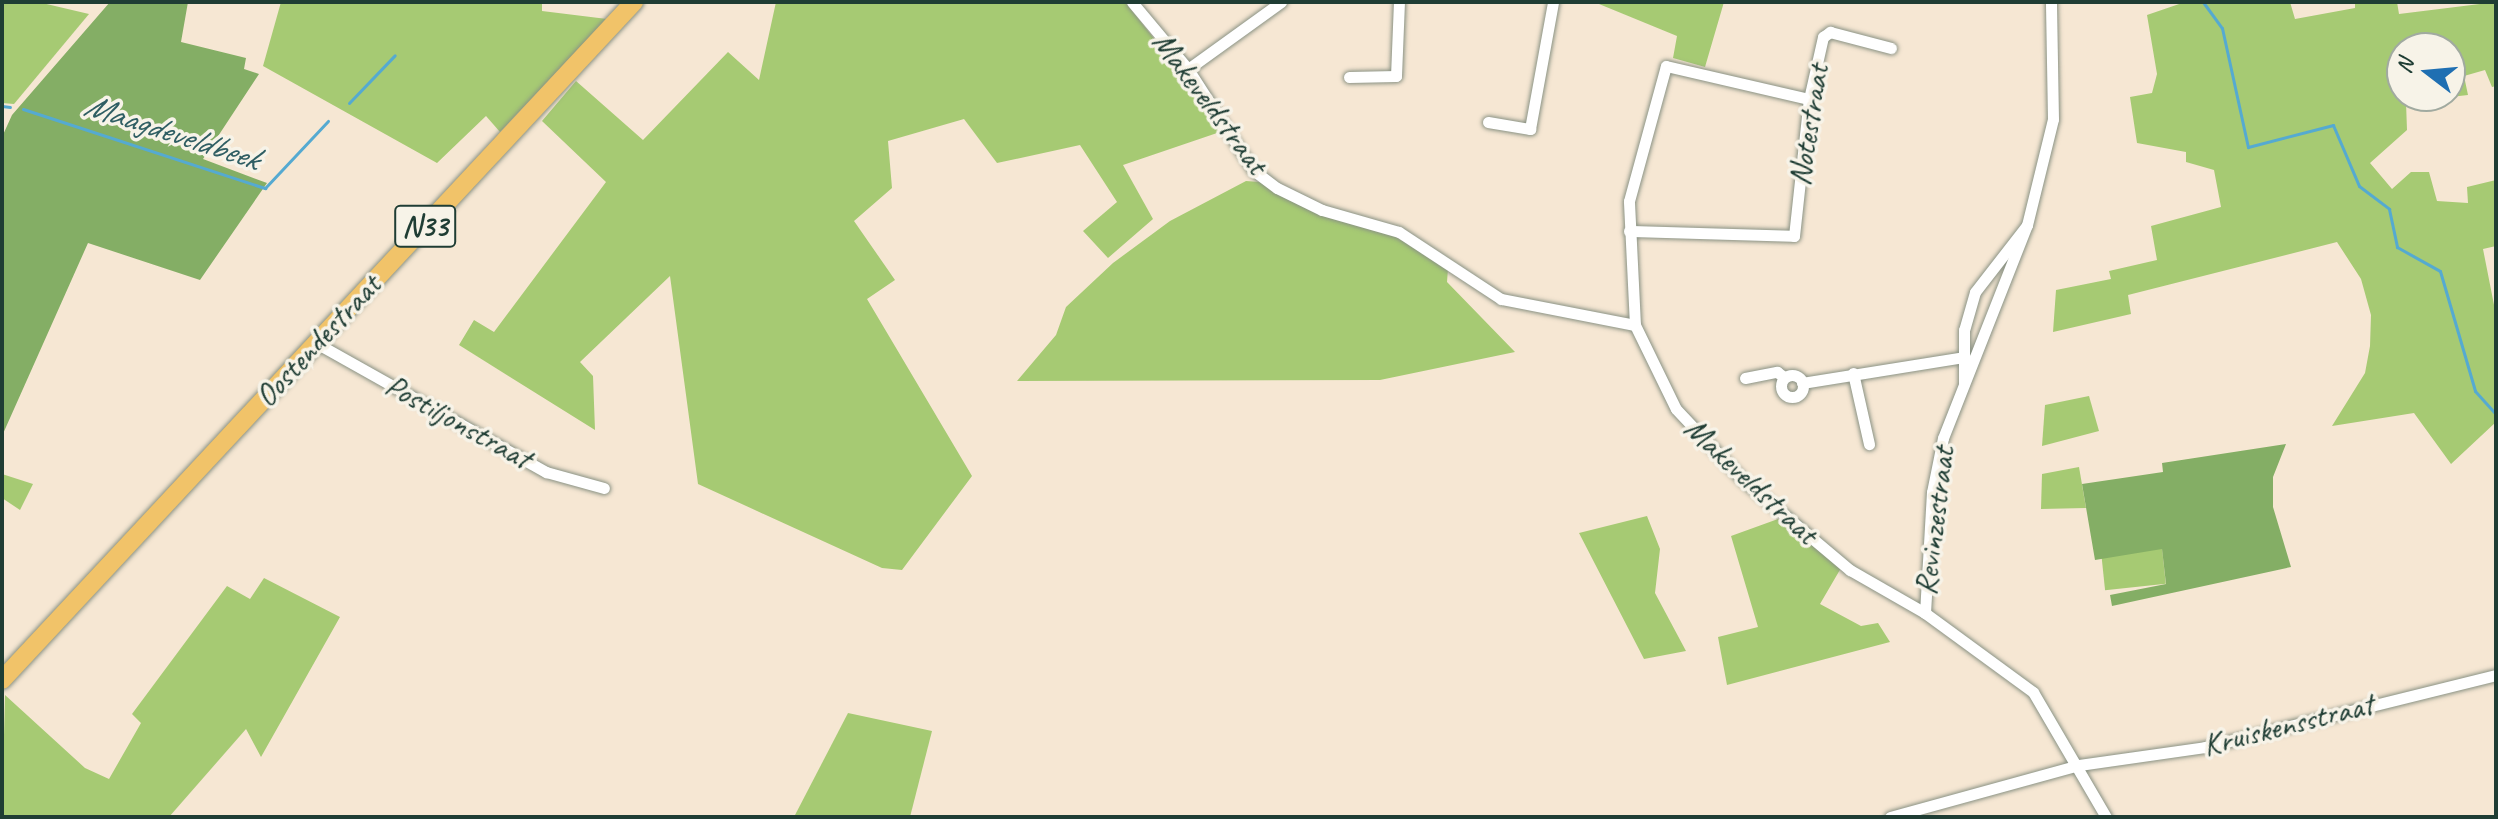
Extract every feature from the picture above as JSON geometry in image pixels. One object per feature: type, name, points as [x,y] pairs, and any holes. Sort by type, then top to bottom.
[{"type":"main road","name":"Oostendestraat","points":[[2,680],[634,2]]},
{"type":"street","name":"Makeveldstraat","points":[[1132,2],[1188,69],[1253,170],[1277,188],[1322,210],[1399,232],[1501,299],[1635,325],[1676,409],[1743,480],[1850,570],[1925,613],[2033,692],[2079,765],[2106,817]]},
{"type":"street","points":[[1188,69],[1281,2]]},
{"type":"street","points":[[1349,77],[1396,76],[1399,2]]},
{"type":"street","points":[[1488,122],[1530,129],[1553,2]]},
{"type":"street","name":"Revinzestraat","points":[[1925,613],[1934,479],[1964,383],[2027,225],[2053,119],[2051,2]]},
{"type":"street","name":"Notestraat","points":[[1629,231],[1794,236],[1809,99],[1823,37],[1830,32],[1891,48]]},
{"type":"street","points":[[1635,325],[1629,231],[1634,173],[1666,66],[1809,99]]},
{"type":"street","name":"Revinzestraat","points":[[1964,383],[1964,330],[1975,292],[2027,225]]},
{"type":"street","name":"Postiljonstraat","points":[[316,343],[546,472],[604,488]]},
{"type":"street","points":[[1802,383],[1965,357]]},
{"type":"street","points":[[1745,378],[1777,372],[1784,377]]},
{"type":"street","points":[[1853,373],[1869,444]]},
{"type":"street","points":[[1793,374],[1802,383],[1800,393],[1789,397],[1780,386],[1784,377],[1793,374]]},
{"type":"street","name":"Kruiskensstraat","points":[[1890,817],[2079,765],[2205,747],[2496,675]]},
{"type":"green space","points":[[2,2],[38,2],[89,14],[14,104],[2,103]]},
{"type":"green space","points":[[110,2],[188,2],[181,42],[246,58],[244,69],[259,74],[203,159],[267,183],[200,280],[88,243],[2,436],[2,137],[12,115]]},
{"type":"green space","points":[[281,2],[542,2],[542,11],[607,19],[500,132],[486,116],[437,163],[263,66]]},
{"type":"green space","points":[[776,2],[1125,2],[1191,85],[1220,132],[1123,165],[1153,219],[1108,258],[1083,231],[1117,202],[1080,145],[997,163],[964,119],[888,141],[892,188],[854,221],[895,280],[867,299],[972,476],[902,570],[882,568],[698,484],[670,276],[580,362],[593,376],[595,430],[459,345],[474,320],[494,332],[606,182],[542,121],[576,81],[643,140],[728,52],[759,80]]},
{"type":"green space","points":[[1724,2],[1705,67],[1673,58],[1677,36],[1599,4]]},
{"type":"green space","points":[[2185,2],[2290,2],[2295,19],[2355,8],[2355,2],[2397,2],[2399,14],[2496,2],[2496,86],[2492,87],[2485,70],[2466,75],[2466,32],[2386,32],[2386,112],[2406,112],[2407,130],[2370,163],[2392,189],[2411,172],[2429,172],[2437,201],[2468,203],[2467,187],[2496,180],[2496,246],[2483,249],[2496,315],[2496,422],[2451,464],[2414,413],[2332,426],[2365,373],[2371,315],[2361,279],[2337,242],[2128,295],[2131,314],[2053,332],[2056,290],[2111,279],[2109,271],[2157,260],[2151,226],[2221,207],[2214,170],[2186,162],[2186,152],[2137,143],[2130,97],[2152,93],[2157,74],[2147,15]]},
{"type":"green space","points":[[1246,181],[1259,182],[1316,213],[1382,230],[1411,245],[1448,269],[1447,282],[1515,352],[1380,380],[1017,381],[1056,335],[1066,307],[1113,263],[1170,221]]},
{"type":"green space","points":[[2089,396],[2099,431],[2042,446],[2045,405]]},
{"type":"green space","points":[[2286,444],[2273,477],[2273,507],[2291,567],[2112,606],[2110,595],[2166,584],[2162,549],[2095,560],[2082,484],[2163,472],[2162,463]]},
{"type":"green space","points":[[2079,467],[2086,508],[2041,509],[2042,474]]},
{"type":"green space","points":[[2,474],[33,484],[20,510],[2,498]]},
{"type":"green space","points":[[1647,516],[1660,549],[1655,593],[1686,651],[1644,659],[1579,533]]},
{"type":"green space","points":[[1778,519],[1841,568],[1820,604],[1861,626],[1878,623],[1890,642],[1727,685],[1718,637],[1758,627],[1731,536]]},
{"type":"green space","points":[[2162,548],[2166,584],[2105,590],[2101,554]]},
{"type":"green space","points":[[264,578],[340,617],[261,757],[246,729],[169,817],[2,817],[5,695],[85,768],[109,779],[141,723],[132,714],[227,586],[250,599]]},
{"type":"green space","points":[[848,713],[932,731],[910,817],[794,817]]},
{"type":"waterway","name":"Maagdeveldbeek","points":[[2203,2],[2222,28],[2248,147],[2333,125],[2359,186],[2389,209],[2397,247],[2440,271],[2475,391],[2496,414]]},
{"type":"waterway","name":"Maagdeveldbeek","points":[[349,103],[395,55]]},
{"type":"waterway","name":"Maagdeveldbeek","points":[[2,106],[10,107]]},
{"type":"waterway","name":"Maagdeveldbeek","points":[[23,109],[265,188],[328,121]]}]
